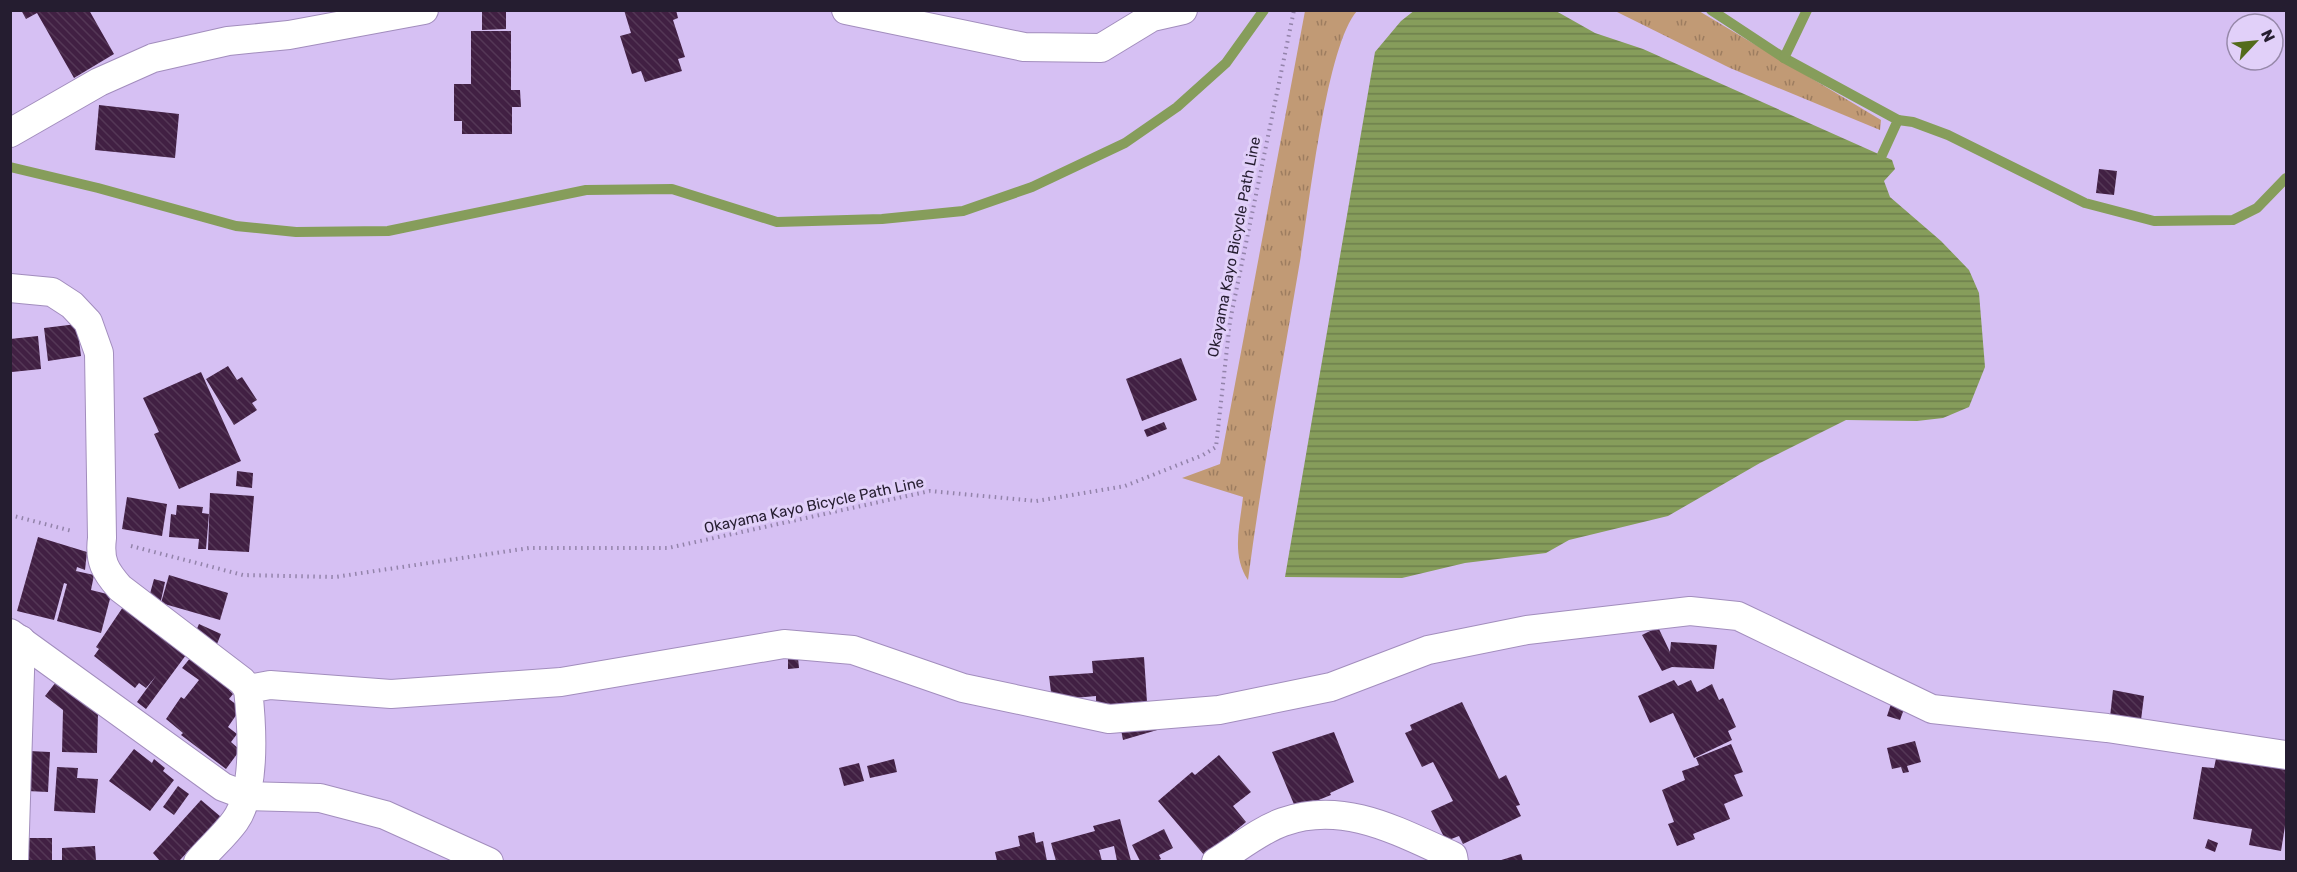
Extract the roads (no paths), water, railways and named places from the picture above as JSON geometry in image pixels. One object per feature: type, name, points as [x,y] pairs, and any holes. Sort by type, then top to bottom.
[{"type":"street","points":[[10,133],[99,82],[153,58],[228,41],[289,35],[424,10]]},
{"type":"street","points":[[846,10],[1024,47],[1090,48],[1101,48],[1152,17],[1183,10]]},
{"type":"street","points":[[10,288],[52,292],[72,305],[88,322],[99,353],[102,538],[100,555],[104,570],[120,588],[242,681],[248,689],[250,761],[247,796],[236,820],[198,861]]},
{"type":"street","points":[[248,689],[270,685],[391,694],[561,682],[784,644],[853,650],[963,688],[1109,719],[1220,710],[1331,687],[1428,650],[1527,630],[1690,611],[1738,616],[1932,709],[2107,728],[2286,755]]},
{"type":"street","points":[[16,636],[223,787],[247,796],[320,798],[385,815],[489,861]]},
{"type":"street","points":[[14,861],[16,636]]},
{"type":"street","points":[[1216,861],[1282,822],[1314,814],[1348,816],[1381,823],[1453,856],[1454,861]]},
{"type":"waterway","points":[[10,167],[98,188],[236,226],[296,232],[388,231],[586,190],[672,189],[777,222],[882,219],[963,211],[1032,187],[1125,143],[1177,107],[1226,63],[1264,10]]},
{"type":"waterway","points":[[1711,10],[1784,58],[1898,120],[1882,155]]},
{"type":"waterway","points":[[1784,58],[1807,10]]},
{"type":"waterway","points":[[1898,120],[1913,122],[1948,135],[2085,203],[2154,221],[2233,220],[2257,208],[2286,178]]}]
